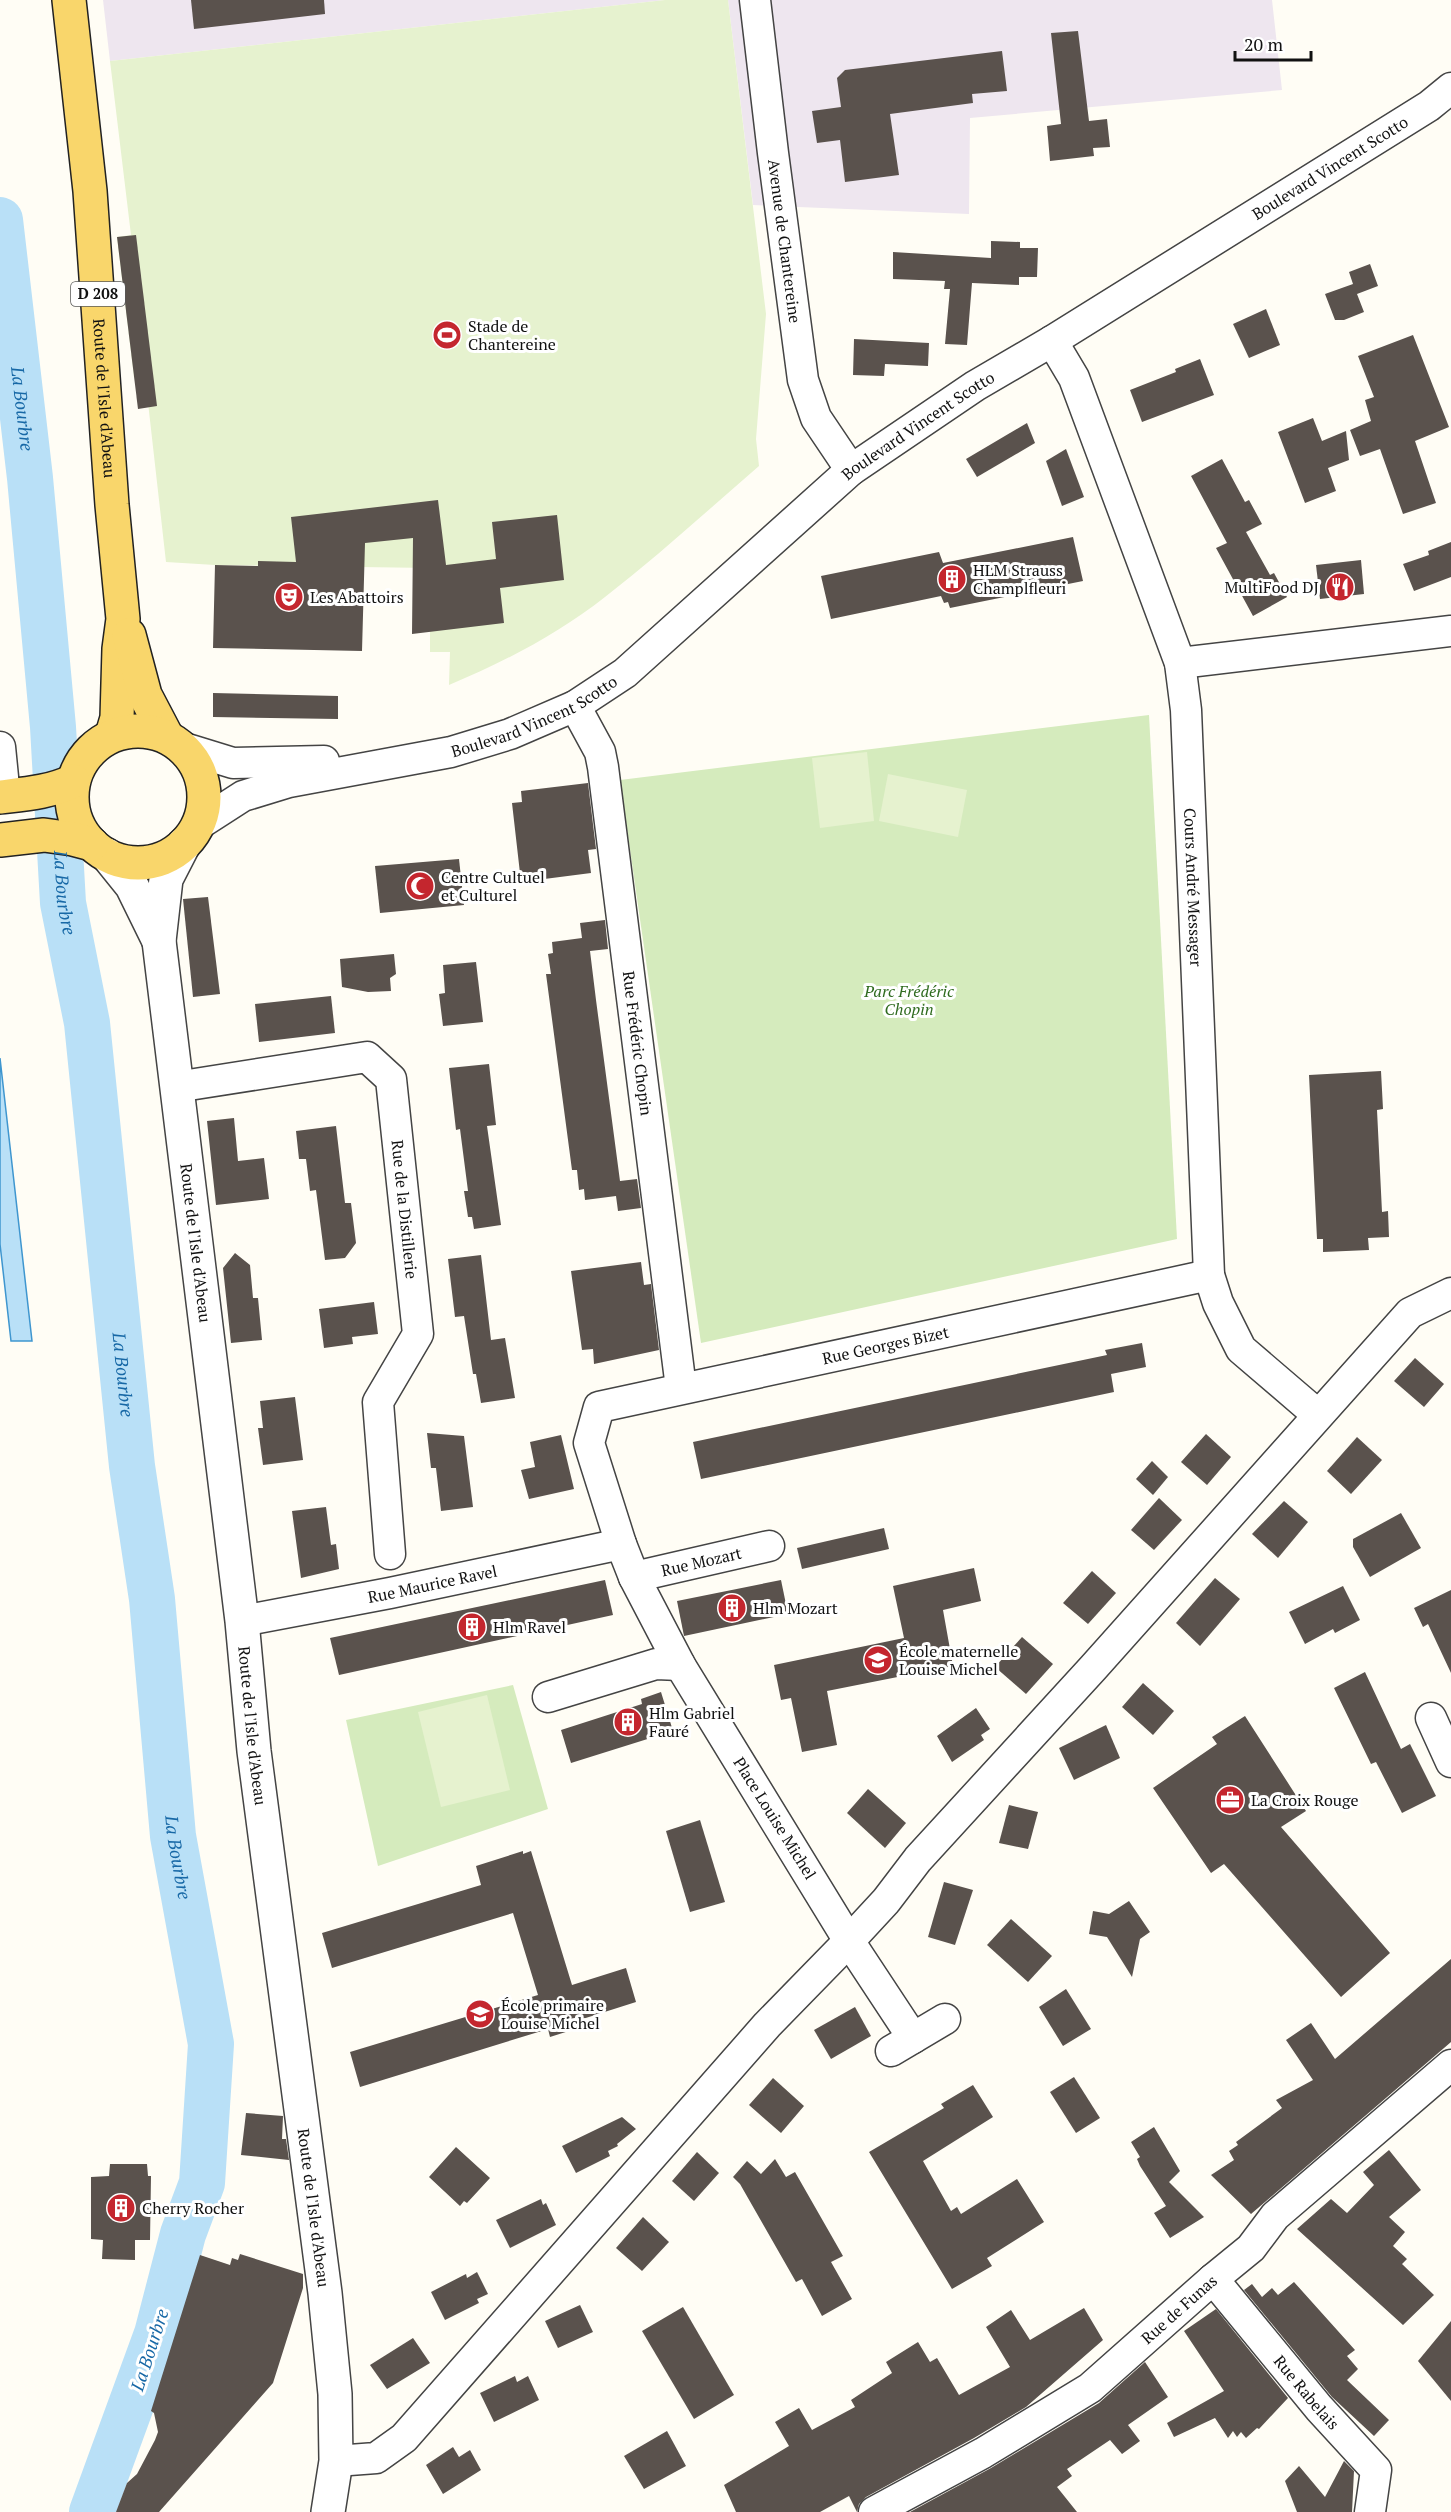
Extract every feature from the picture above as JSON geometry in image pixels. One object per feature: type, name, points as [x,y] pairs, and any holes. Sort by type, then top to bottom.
[{"type":"main road","name":"Route de l'Isle d'Abeau","points":[[69,0],[90,191],[112,506],[123,619],[119,649],[117,718],[112,735]]},
{"type":"main road","name":"Route de l'Isle d'Abeau","points":[[123,619],[134,648],[145,695],[174,742],[195,763],[202,783],[204,805],[191,835]]},
{"type":"main road","points":[[35,791],[81,762],[94,746],[112,735],[130,730],[149,731],[174,742]]},
{"type":"main road","points":[[35,791],[72,803],[78,825],[79,843]]},
{"type":"main road","points":[[0,840],[79,843],[126,862],[147,862],[167,856],[191,835]]},
{"type":"street","name":"Avenue de Chantereine","points":[[755,0],[772,153],[803,380],[816,418],[851,470]]},
{"type":"street","name":"Boulevard Vincent Scotto","points":[[191,835],[243,796],[289,782],[451,752],[510,734],[574,706],[625,673],[851,470],[975,386],[1052,341],[1429,106],[1451,88]]},
{"type":"street","name":"Cours André Messager","points":[[1052,341],[1074,378],[1180,663],[1186,710],[1209,1275],[1218,1303],[1241,1349],[1318,1415]]},
{"type":"street","points":[[1180,663],[1451,631]]},
{"type":"street","name":"Rue Frédéric Chopin","points":[[574,706],[600,752],[603,767],[681,1388]]},
{"type":"street","name":"Boulevard Vincent Scotto","points":[[174,742],[234,763],[396,762]]},
{"type":"street","points":[[0,747],[35,791]]},
{"type":"street","name":"Route de l'Isle d'Abeau","points":[[191,835],[166,879],[159,940],[242,1621],[254,1751],[325,2293],[335,2394],[336,2461],[328,2512]]},
{"type":"street","name":"Route de l'Isle d'Abeau","points":[[79,843],[132,886],[159,940]]},
{"type":"street","name":"Rue de la Distillerie","points":[[176,1087],[367,1057],[391,1079],[418,1334],[378,1402],[390,1554]]},
{"type":"street","name":"Rue Georges Bizet","points":[[589,1443],[599,1407],[1209,1275]]},
{"type":"street","points":[[336,2461],[376,2458],[404,2438],[767,2025],[849,1941],[886,1900],[918,1859],[1094,1668],[1410,1313],[1451,1293]]},
{"type":"street","name":"Place Louise Michel","points":[[589,1443],[621,1544],[634,1577],[680,1665],[849,1941],[902,2044],[945,2019]]},
{"type":"street","name":"Rue Maurice Ravel","points":[[242,1621],[390,1593],[621,1544]]},
{"type":"street","name":"Rue Mozart","points":[[634,1577],[769,1546]]},
{"type":"street","points":[[548,1697],[656,1664],[680,1665]]},
{"type":"street","points":[[1431,1718],[1451,1762]]},
{"type":"street","name":"Rue de Funas","points":[[877,2511],[983,2452],[1090,2388],[1251,2248],[1275,2216],[1451,2065]]},
{"type":"street","name":"Rue Rabelais","points":[[1213,2279],[1319,2408],[1376,2470],[1370,2512]]},
{"type":"shaded area","points":[[103,0],[665,0],[110,61]]},
{"type":"shaded area","points":[[728,0],[1272,0],[1282,90],[970,118],[969,214],[753,205]]},
{"type":"green space","name":"Stade de Chantereine","points":[[665,0],[728,0],[766,314],[756,439],[759,466],[644,565],[569,623],[490,667],[449,685],[450,652],[430,652],[430,568],[215,565],[166,562],[145,376],[134,377],[117,237],[131,235],[110,61]]},
{"type":"green space","name":"Parc Frédéric Chopin","points":[[1149,715],[1177,1239],[701,1343],[620,780]]},
{"type":"green space","points":[[867,752],[874,821],[820,828],[812,758]]},
{"type":"green space","points":[[888,774],[967,790],[958,837],[879,821]]},
{"type":"green space","points":[[513,1685],[548,1809],[378,1866],[346,1720]]},
{"type":"green space","points":[[487,1695],[510,1790],[441,1807],[418,1712]]},
{"type":"water","points":[[0,1058],[32,1341],[11,1341],[0,1244]]},
{"type":"building","points":[[191,0],[324,0],[325,14],[194,29]]},
{"type":"building","points":[[1078,31],[1089,121],[1107,119],[1110,147],[1093,148],[1094,156],[1050,161],[1047,126],[1061,124],[1051,33]]},
{"type":"building","points":[[1002,51],[1007,91],[972,94],[973,103],[890,114],[899,175],[845,182],[840,140],[817,143],[812,111],[841,107],[837,78],[845,70]]},
{"type":"building","points":[[136,235],[157,406],[138,409],[117,237]]},
{"type":"building","points":[[991,241],[1020,242],[1020,248],[1038,248],[1037,277],[1019,277],[1019,285],[972,283],[967,345],[945,344],[950,289],[944,289],[945,281],[893,279],[893,252],[991,258]]},
{"type":"building","points":[[1370,264],[1378,286],[1357,294],[1364,312],[1344,320],[1335,320],[1325,294],[1353,284],[1349,272]]},
{"type":"building","points":[[1266,309],[1280,345],[1249,358],[1233,324]]},
{"type":"building","points":[[1413,335],[1449,427],[1415,441],[1436,503],[1403,514],[1380,449],[1360,456],[1350,430],[1371,421],[1365,400],[1374,397],[1358,356]]},
{"type":"building","points":[[854,339],[929,343],[928,366],[885,364],[884,376],[853,375]]},
{"type":"building","points":[[1200,359],[1214,395],[1142,422],[1130,390],[1176,372],[1175,369]]},
{"type":"building","points":[[1313,418],[1322,441],[1346,431],[1349,460],[1328,468],[1336,491],[1305,503],[1278,432]]},
{"type":"building","points":[[1027,423],[1035,443],[977,477],[966,459]]},
{"type":"building","points":[[1066,449],[1084,497],[1062,506],[1046,461]]},
{"type":"building","points":[[1222,459],[1245,502],[1249,500],[1262,524],[1246,532],[1270,575],[1274,573],[1287,597],[1253,616],[1216,548],[1227,543],[1191,476]]},
{"type":"building","points":[[438,500],[446,565],[496,559],[492,522],[557,515],[564,580],[500,588],[504,623],[412,634],[413,538],[365,543],[362,651],[213,648],[215,565],[258,566],[258,561],[296,562],[291,517]]},
{"type":"building","name":"HLM Strauss Champlfleuri","points":[[1073,537],[1083,581],[950,608],[948,602],[944,603],[941,596],[831,619],[821,576],[939,552],[943,563]]},
{"type":"building","points":[[1451,542],[1451,577],[1414,591],[1403,564],[1429,555],[1428,551]]},
{"type":"building","points":[[1361,560],[1364,594],[1320,599],[1316,565]]},
{"type":"building","points":[[213,693],[338,696],[338,719],[213,717]]},
{"type":"building","points":[[588,783],[596,849],[588,850],[591,873],[521,882],[512,803],[522,802],[521,791]]},
{"type":"building","name":"Centre Cultuel et Culturel","points":[[459,859],[464,905],[380,913],[375,866]]},
{"type":"building","points":[[208,897],[220,994],[193,997],[183,899]]},
{"type":"building","points":[[605,920],[608,949],[590,951],[596,1000],[620,1181],[637,1179],[641,1208],[618,1211],[616,1196],[585,1200],[584,1189],[579,1190],[577,1170],[572,1170],[546,974],[551,974],[548,954],[553,953],[552,942],[582,938],[580,923]]},
{"type":"building","points":[[394,954],[396,974],[390,978],[391,991],[368,992],[342,987],[340,959]]},
{"type":"building","points":[[476,962],[483,1022],[443,1026],[439,994],[445,993],[443,965]]},
{"type":"building","points":[[331,996],[335,1033],[259,1042],[255,1004]]},
{"type":"building","points":[[489,1064],[496,1125],[487,1126],[501,1225],[474,1229],[472,1217],[468,1217],[464,1191],[468,1191],[460,1129],[456,1130],[449,1068]]},
{"type":"building","points":[[1381,1071],[1383,1109],[1377,1110],[1382,1212],[1388,1211],[1389,1237],[1368,1238],[1369,1250],[1323,1252],[1323,1239],[1317,1239],[1309,1075]]},
{"type":"building","points":[[234,1118],[238,1161],[264,1158],[269,1199],[216,1205],[207,1121]]},
{"type":"building","points":[[336,1126],[345,1203],[351,1203],[356,1243],[345,1258],[325,1260],[316,1190],[310,1191],[306,1159],[299,1159],[296,1131]]},
{"type":"building","points":[[235,1253],[250,1265],[253,1298],[258,1298],[262,1340],[231,1343],[223,1268]]},
{"type":"building","points":[[481,1255],[491,1340],[505,1338],[515,1398],[481,1403],[476,1374],[473,1374],[464,1316],[455,1317],[448,1259]]},
{"type":"building","points":[[641,1262],[644,1285],[651,1284],[659,1350],[594,1364],[593,1349],[582,1350],[571,1271]]},
{"type":"building","points":[[374,1302],[378,1334],[352,1337],[353,1344],[324,1348],[319,1309]]},
{"type":"building","points":[[1142,1343],[1146,1367],[1111,1374],[1114,1392],[701,1479],[693,1442],[1107,1355],[1105,1350]]},
{"type":"building","points":[[1415,1358],[1444,1384],[1424,1407],[1394,1381]]},
{"type":"building","points":[[295,1397],[303,1460],[263,1465],[258,1428],[263,1428],[260,1401]]},
{"type":"building","points":[[427,1433],[464,1436],[473,1507],[441,1511],[436,1468],[431,1468]]},
{"type":"building","points":[[1206,1434],[1231,1457],[1207,1485],[1181,1462]]},
{"type":"building","points":[[561,1435],[574,1489],[529,1499],[521,1470],[535,1467],[530,1442]]},
{"type":"building","points":[[1357,1437],[1382,1460],[1351,1494],[1327,1471]]},
{"type":"building","points":[[1152,1461],[1168,1477],[1153,1495],[1136,1479]]},
{"type":"building","points":[[1159,1498],[1182,1520],[1154,1550],[1131,1530]]},
{"type":"building","points":[[1284,1501],[1308,1522],[1278,1558],[1252,1534]]},
{"type":"building","points":[[326,1507],[331,1545],[336,1544],[339,1569],[301,1578],[292,1511]]},
{"type":"building","points":[[1401,1513],[1421,1548],[1370,1577],[1353,1547],[1353,1539]]},
{"type":"building","points":[[884,1528],[889,1549],[802,1569],[797,1548]]},
{"type":"building","points":[[974,1568],[981,1601],[943,1610],[953,1666],[827,1691],[837,1745],[802,1752],[791,1698],[781,1700],[774,1665],[904,1638],[893,1586]]},
{"type":"building","points":[[1092,1571],[1116,1593],[1088,1624],[1063,1603]]},
{"type":"building","points":[[1215,1578],[1240,1599],[1200,1646],[1176,1623]]},
{"type":"building","name":"Hlm Ravel","points":[[605,1580],[613,1615],[339,1675],[330,1638]]},
{"type":"building","name":"Hlm Mozart","points":[[781,1580],[788,1614],[684,1636],[677,1601]]},
{"type":"building","points":[[1343,1586],[1360,1620],[1335,1633],[1333,1629],[1305,1644],[1289,1612]]},
{"type":"building","points":[[1451,1590],[1451,1673],[1428,1624],[1423,1627],[1414,1608]]},
{"type":"building","points":[[1022,1637],[1053,1664],[1026,1694],[995,1667]]},
{"type":"building","points":[[1365,1672],[1401,1749],[1410,1744],[1436,1796],[1402,1813],[1376,1762],[1371,1764],[1334,1688]]},
{"type":"building","points":[[1143,1683],[1174,1711],[1153,1735],[1122,1707]]},
{"type":"building","name":"Hlm Gabriel Fauré","points":[[661,1692],[673,1731],[571,1763],[561,1730],[642,1704],[641,1699]]},
{"type":"building","points":[[976,1708],[990,1729],[981,1735],[984,1740],[952,1762],[937,1736]]},
{"type":"building","points":[[1245,1716],[1306,1811],[1281,1827],[1390,1953],[1341,1997],[1224,1864],[1211,1873],[1153,1788],[1217,1744],[1212,1737]]},
{"type":"building","points":[[1106,1725],[1120,1758],[1074,1780],[1059,1748]]},
{"type":"building","points":[[868,1789],[906,1823],[885,1848],[847,1813]]},
{"type":"building","points":[[1009,1805],[1038,1812],[1028,1849],[999,1843]]},
{"type":"building","points":[[700,1820],[725,1902],[690,1912],[666,1831]]},
{"type":"building","points":[[523,1851],[523,1854],[531,1851],[572,1985],[626,1968],[636,2002],[570,2023],[572,2030],[550,2037],[548,2029],[360,2087],[350,2052],[538,1995],[513,1913],[332,1968],[322,1933],[481,1885],[476,1866]]},
{"type":"building","points":[[944,1882],[973,1890],[955,1945],[928,1937]]},
{"type":"building","points":[[1129,1901],[1150,1932],[1140,1939],[1132,1977],[1107,1937],[1089,1934],[1093,1911],[1109,1914]]},
{"type":"building","points":[[1011,1919],[1052,1956],[1028,1982],[987,1945]]},
{"type":"building","points":[[1451,1959],[1451,2042],[1251,2214],[1211,2175],[1234,2160],[1229,2151],[1238,2145],[1236,2142],[1282,2108],[1276,2100],[1313,2080],[1286,2040],[1311,2023],[1335,2059]]},
{"type":"building","points":[[1066,1989],[1091,2029],[1063,2046],[1039,2007]]},
{"type":"building","points":[[855,2007],[871,2036],[831,2059],[814,2030]]},
{"type":"building","points":[[1074,2077],[1100,2118],[1076,2133],[1050,2092]]},
{"type":"building","points":[[773,2078],[804,2106],[781,2133],[749,2105]]},
{"type":"building","points":[[973,2085],[993,2117],[923,2161],[951,2211],[957,2207],[961,2214],[1017,2179],[1044,2222],[987,2258],[992,2266],[952,2289],[869,2152],[944,2108],[941,2104]]},
{"type":"building","points":[[246,2113],[283,2116],[282,2139],[286,2139],[289,2160],[241,2155]]},
{"type":"building","points":[[622,2117],[636,2129],[617,2144],[618,2146],[608,2151],[610,2156],[576,2173],[562,2146]]},
{"type":"building","points":[[1154,2127],[1180,2171],[1169,2182],[1204,2217],[1170,2238],[1154,2213],[1166,2206],[1140,2166],[1137,2159],[1140,2157],[1131,2142]]},
{"type":"building","points":[[456,2147],[490,2178],[467,2203],[464,2201],[460,2206],[429,2177]]},
{"type":"building","points":[[1389,2150],[1421,2190],[1389,2217],[1405,2232],[1393,2246],[1407,2259],[1402,2264],[1434,2295],[1403,2325],[1297,2229],[1331,2199],[1347,2213],[1374,2185],[1363,2172]]},
{"type":"building","points":[[697,2152],[719,2173],[694,2201],[672,2181]]},
{"type":"building","points":[[775,2159],[786,2177],[795,2172],[843,2256],[831,2262],[852,2299],[822,2316],[802,2279],[796,2282],[740,2184],[733,2177],[747,2161],[761,2174]]},
{"type":"building","name":"Cherry Rocher","points":[[110,2164],[147,2164],[148,2176],[151,2176],[150,2240],[135,2240],[135,2260],[102,2259],[103,2240],[91,2239],[91,2177],[109,2176]]},
{"type":"building","points":[[541,2199],[543,2205],[546,2203],[556,2225],[510,2248],[496,2220]]},
{"type":"building","points":[[643,2217],[669,2242],[642,2271],[616,2248]]},
{"type":"building","points":[[240,2254],[303,2274],[303,2288],[273,2383],[159,2512],[116,2512],[127,2483],[137,2474],[158,2432],[154,2413],[151,2411],[200,2255],[230,2265],[232,2258],[238,2260]]},
{"type":"building","points":[[477,2272],[488,2294],[477,2299],[479,2303],[445,2320],[431,2292],[466,2274],[467,2278]]},
{"type":"building","points":[[1294,2282],[1355,2350],[1347,2356],[1358,2369],[1347,2380],[1389,2420],[1374,2436],[1332,2397],[1244,2290],[1252,2284],[1262,2297],[1272,2288],[1278,2295]]},
{"type":"building","points":[[580,2305],[593,2332],[558,2348],[545,2321]]},
{"type":"building","points":[[683,2307],[734,2395],[694,2419],[642,2331]]},
{"type":"building","points":[[1084,2308],[1103,2340],[1026,2407],[866,2497],[859,2504],[857,2512],[849,2496],[820,2512],[736,2512],[724,2485],[789,2446],[775,2422],[799,2408],[812,2430],[855,2407],[851,2400],[892,2373],[886,2362],[918,2342],[930,2362],[937,2358],[959,2395],[1010,2367],[986,2327],[1011,2310],[1030,2340]]},
{"type":"building","points":[[1216,2309],[1288,2398],[1259,2429],[1257,2428],[1246,2438],[1241,2432],[1237,2437],[1233,2431],[1228,2438],[1215,2418],[1174,2437],[1167,2423],[1224,2391],[1184,2331]]},
{"type":"building","points":[[1451,2321],[1451,2401],[1418,2361]]},
{"type":"building","points":[[413,2338],[430,2363],[387,2389],[370,2365]]},
{"type":"building","points":[[1145,2362],[1168,2397],[1128,2425],[1140,2441],[1122,2454],[1110,2440],[1067,2469],[1072,2476],[1057,2487],[1077,2512],[910,2512],[991,2468],[1099,2403]]},
{"type":"building","points":[[515,2376],[517,2382],[528,2376],[539,2400],[494,2422],[480,2393]]},
{"type":"building","points":[[667,2431],[686,2466],[644,2489],[624,2456]]},
{"type":"building","points":[[453,2447],[459,2457],[470,2450],[481,2470],[443,2494],[426,2465]]},
{"type":"building","points":[[1344,2461],[1354,2471],[1352,2512],[1297,2512],[1285,2481],[1299,2466],[1325,2497]]},
{"type":"waterway","name":"La Bourbre","points":[[0,220],[30,478],[53,727],[63,903],[87,1023],[132,1466],[152,1599],[173,1836],[211,2044],[202,2183],[183,2234],[157,2334],[92,2512]]},
{"type":"place","name":"Stade de Chantereine","points":[[447,335]]},
{"type":"place","name":"HLM Strauss Champlfleuri","points":[[952,579]]},
{"type":"place","name":"MultiFood DJ","points":[[1340,587]]},
{"type":"place","name":"Les Abattoirs","points":[[289,597]]},
{"type":"place","name":"Centre Cultuel et Culturel","points":[[420,886]]},
{"type":"place","name":"Hlm Mozart","points":[[732,1608]]},
{"type":"place","name":"Hlm Ravel","points":[[472,1627]]},
{"type":"place","name":"École maternelle Louise Michel","points":[[878,1660]]},
{"type":"place","name":"Hlm Gabriel Fauré","points":[[628,1722]]},
{"type":"place","name":"La Croix Rouge","points":[[1230,1800]]},
{"type":"place","name":"École primaire Louise Michel","points":[[480,2014]]},
{"type":"place","name":"Cherry Rocher","points":[[121,2208]]}]
